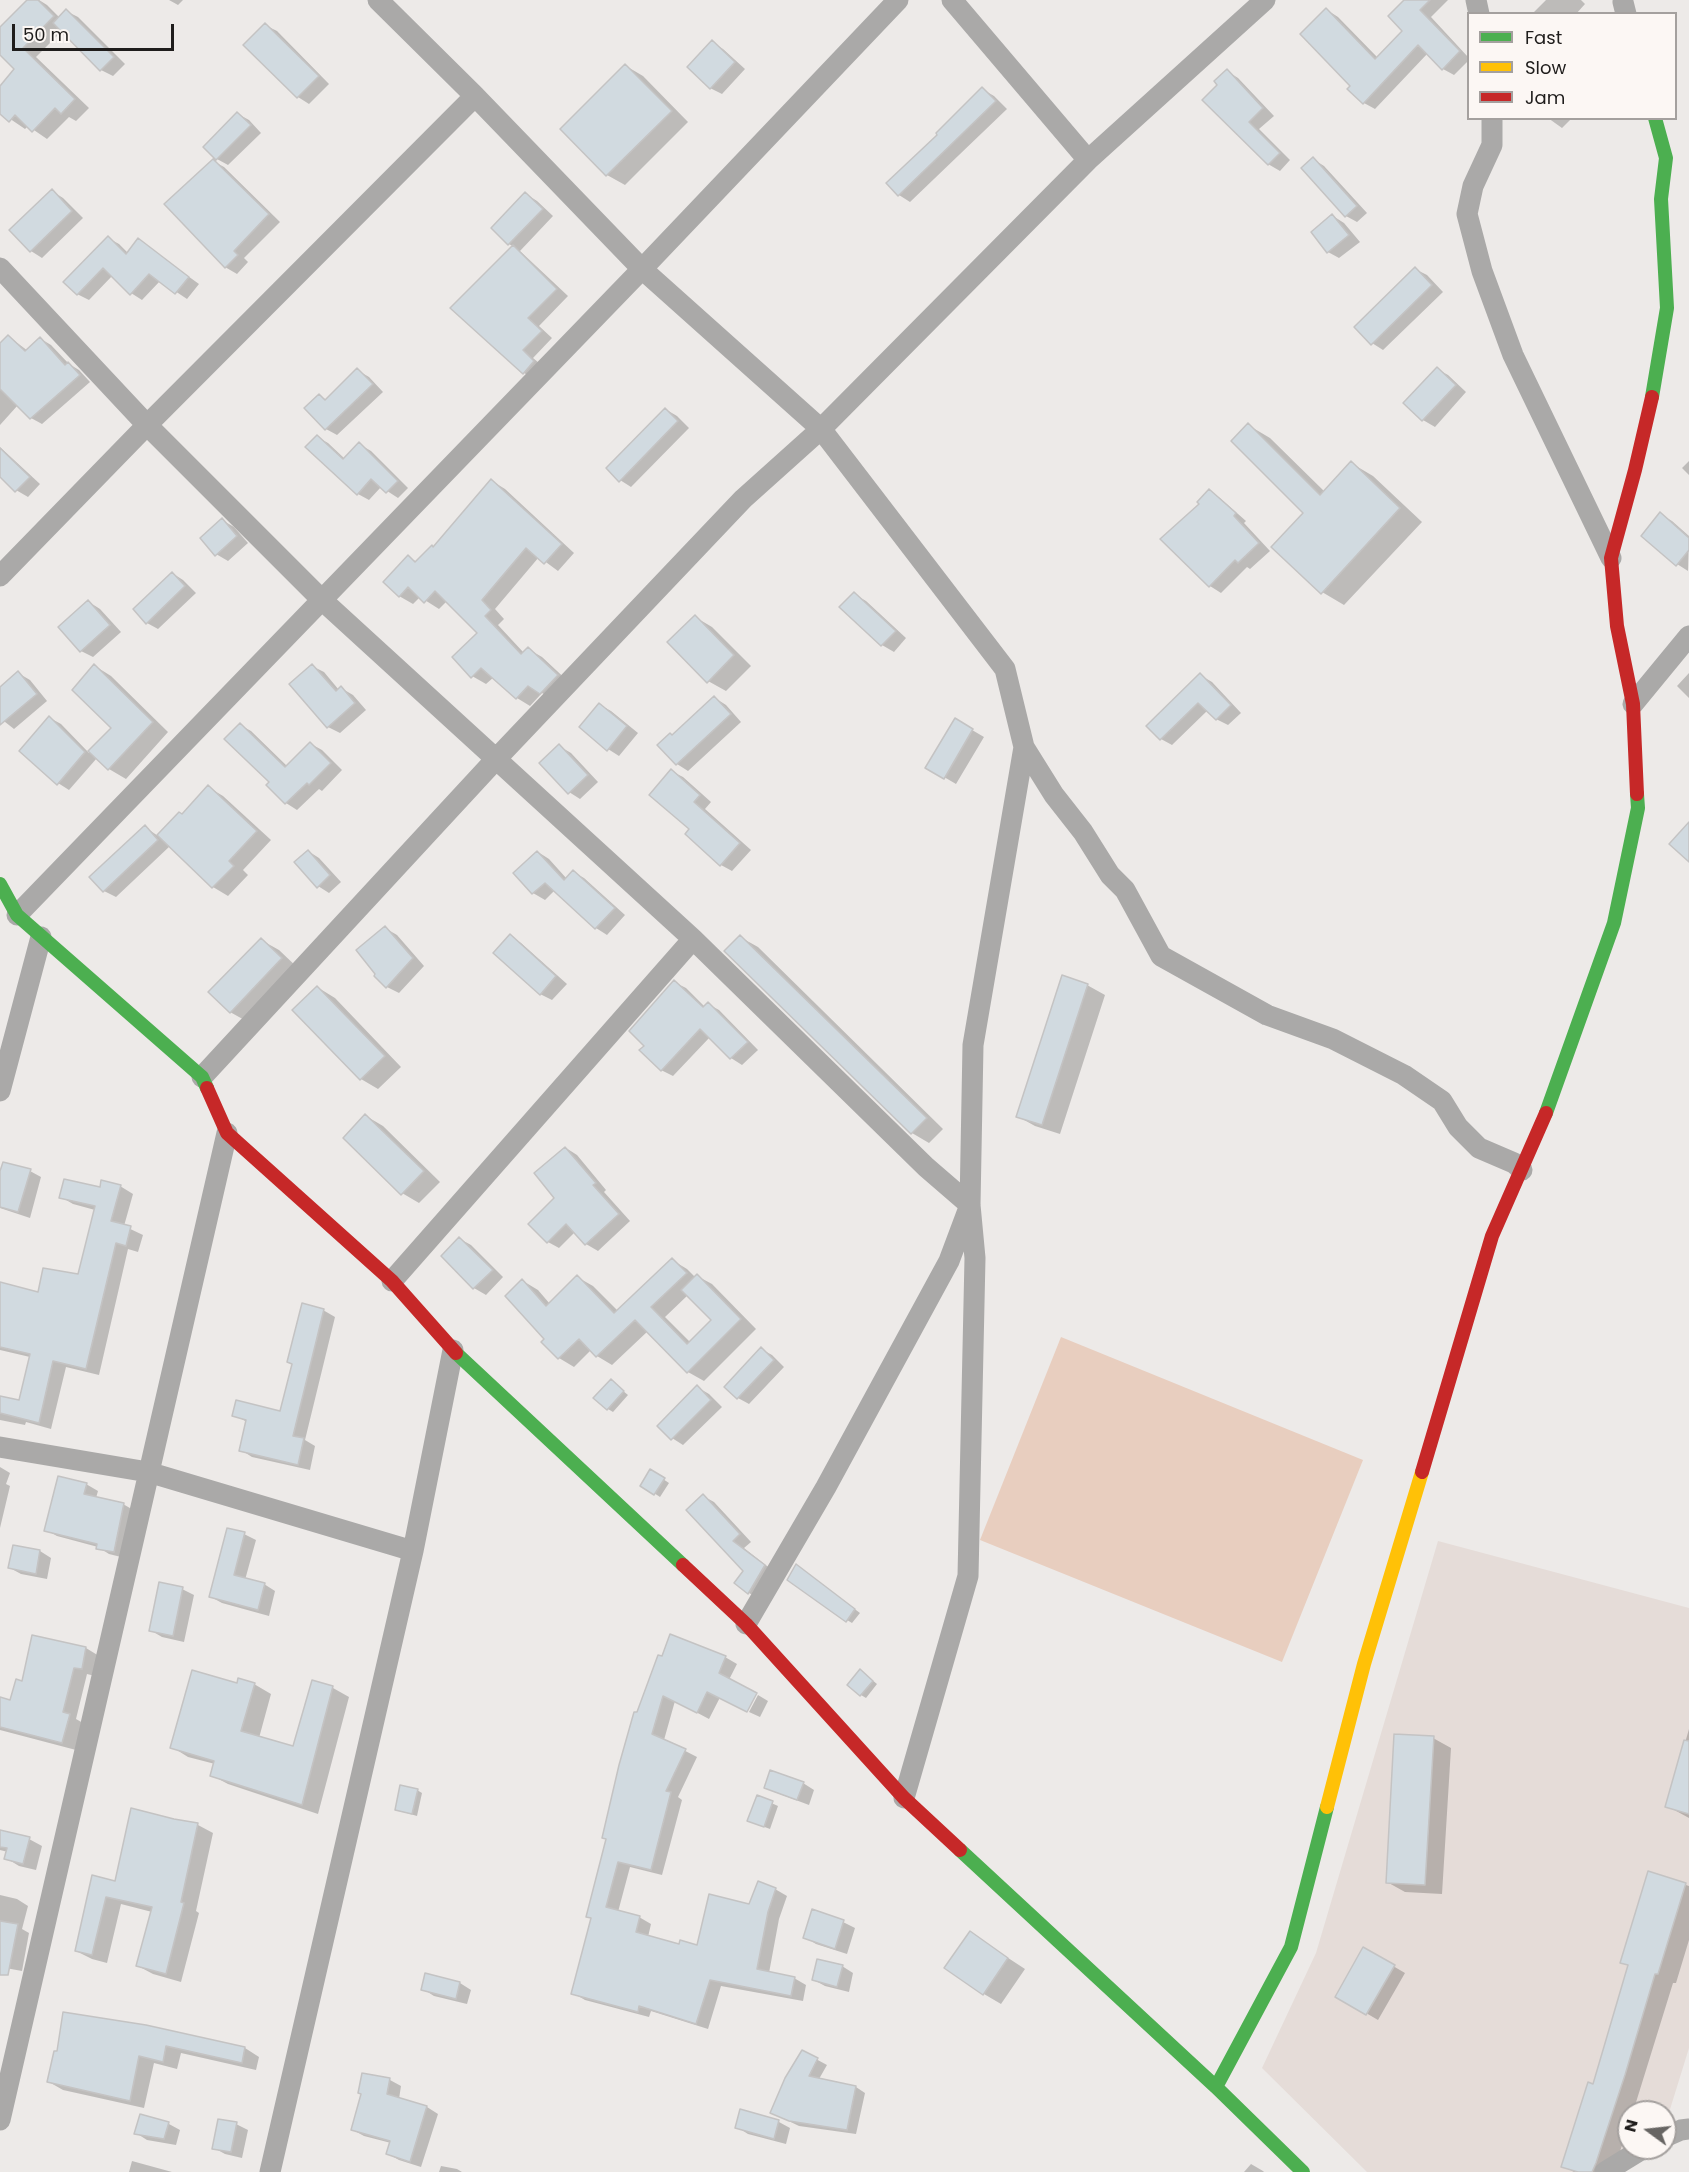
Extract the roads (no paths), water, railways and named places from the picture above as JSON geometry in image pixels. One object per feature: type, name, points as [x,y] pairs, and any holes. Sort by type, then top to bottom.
[{"type":"street","points":[[378,0],[475,96],[642,269],[821,429],[1005,669],[1024,747],[1054,795],[1083,832],[1110,875],[1125,890],[1161,956],[1267,1015],[1333,1039],[1404,1075],[1442,1101],[1458,1127],[1479,1148],[1514,1163],[1522,1170]]},
{"type":"street","points":[[17,915],[642,269],[898,0]]},
{"type":"street","points":[[952,0],[1088,160]]},
{"type":"street","points":[[202,1077],[497,758],[743,499],[821,429],[1088,160],[1265,0]]},
{"type":"street","points":[[0,576],[475,96]]},
{"type":"street","points":[[1492,120],[1492,145],[1473,186],[1467,214],[1482,271],[1513,355],[1611,558]]},
{"type":"street","points":[[1216,2087],[1291,1947],[1368,1652],[1492,1236],[1545,1116],[1614,923],[1638,808],[1633,704],[1617,626],[1611,558],[1635,470],[1667,308],[1661,199],[1666,158],[1656,120]]},
{"type":"street","points":[[0,268],[147,425],[322,600],[693,939],[926,1167],[970,1205]]},
{"type":"street","points":[[1633,704],[1689,636]]},
{"type":"street","points":[[904,1798],[968,1576],[975,1258],[970,1205],[973,1045],[1024,747]]},
{"type":"street","points":[[0,884],[17,915],[202,1077],[227,1133],[392,1281],[453,1350],[746,1624],[904,1798],[1216,2087],[1303,2172]]},
{"type":"street","points":[[0,1091],[41,936]]},
{"type":"street","points":[[392,1281],[693,939]]},
{"type":"street","points":[[0,2120],[227,1133]]},
{"type":"street","points":[[746,1624],[826,1488],[949,1261],[970,1205]]},
{"type":"street","points":[[270,2172],[412,1551],[453,1350]]},
{"type":"street","points":[[0,1447],[148,1472],[412,1551]]},
{"type":"street","points":[[1605,2172],[1624,2160]]}]
